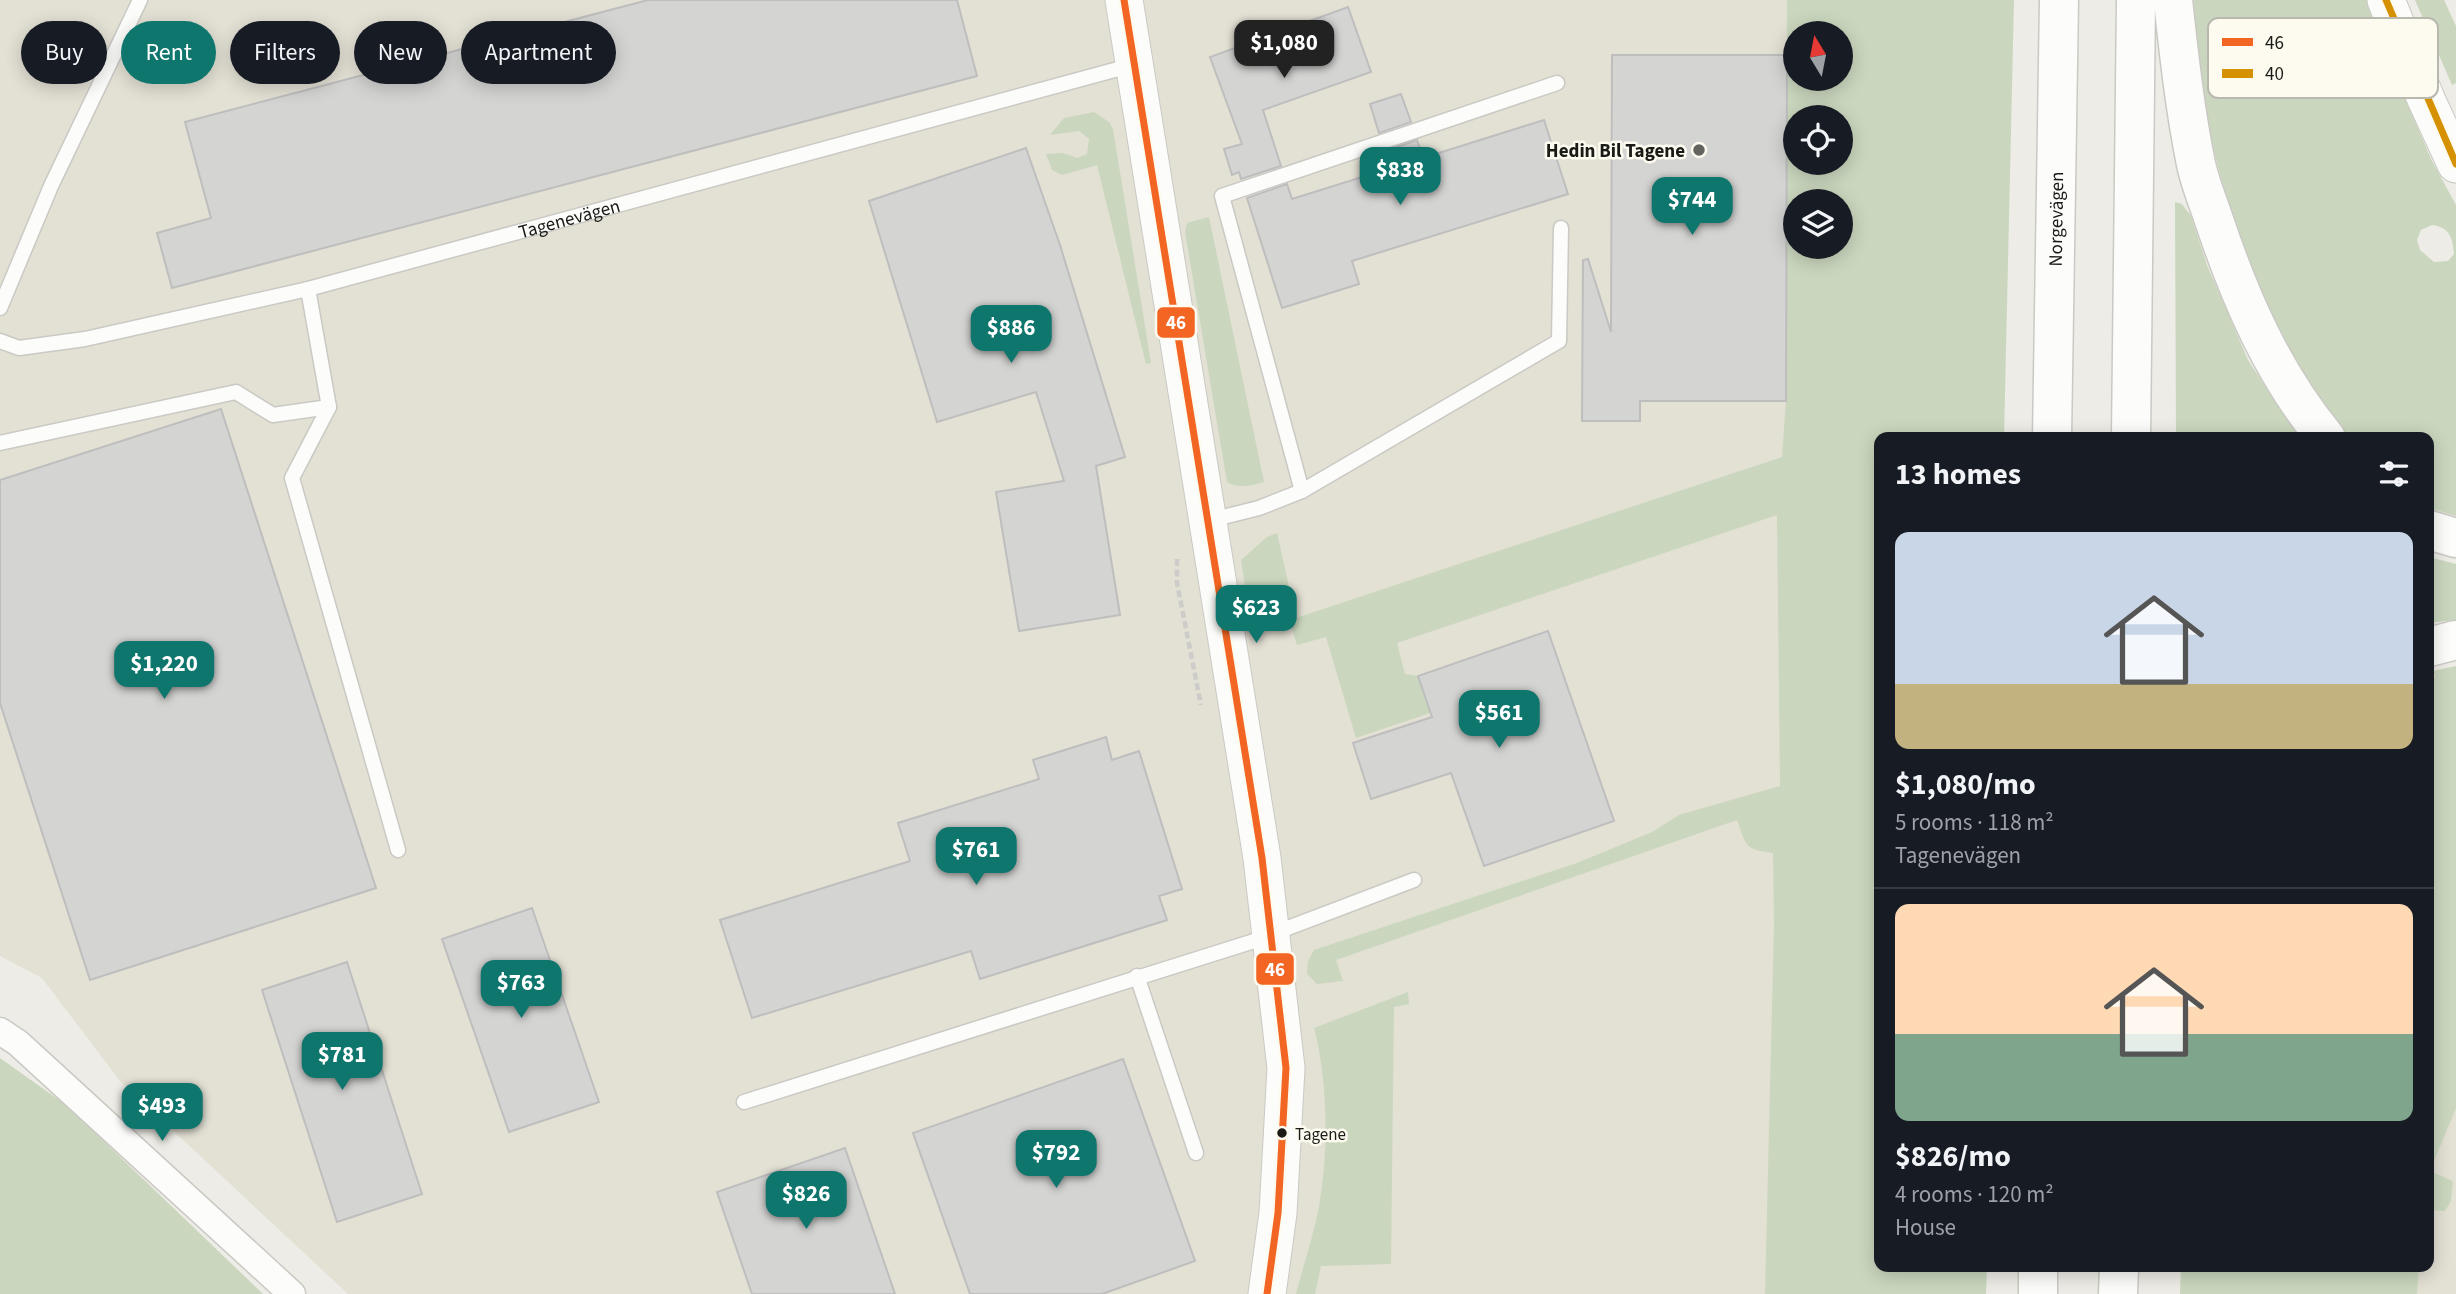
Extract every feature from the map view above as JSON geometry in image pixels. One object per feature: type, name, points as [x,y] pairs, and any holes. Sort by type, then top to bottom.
[{"type":"highway","name":"Norgevägen","points":[[2052,432],[2059,0]]},
{"type":"highway","points":[[2131,432],[2136,0]]},
{"type":"highway","points":[[2173,0],[2182,83],[2197,167],[2221,242],[2245,304],[2273,360],[2304,410],[2321,432]]},
{"type":"highway","points":[[2434,531],[2456,538]]},
{"type":"highway","points":[[2434,647],[2456,640]]},
{"type":"highway","points":[[2038,1272],[2038,1294]]},
{"type":"highway","points":[[2118,1294],[2119,1272]]},
{"type":"street","points":[[1124,0],[1262,858],[1286,1068],[1278,1213],[1267,1294]]},
{"type":"street","points":[[2386,0],[2393,18]]},
{"type":"street","points":[[2426,98],[2456,164]]},
{"type":"street","points":[[0,1031],[18,1043],[292,1294]]},
{"type":"lane","points":[[0,308],[51,186],[140,0]]},
{"type":"lane","name":"Tagenevägen","points":[[0,341],[19,348],[85,339],[308,289],[1134,65]]},
{"type":"lane","points":[[1303,491],[1222,196],[1556,83]]},
{"type":"lane","points":[[1206,522],[1259,508],[1303,491],[1559,341],[1561,228]]},
{"type":"lane","points":[[308,289],[328,407],[292,478],[398,850]]},
{"type":"lane","points":[[0,443],[236,392],[273,415],[328,407]]},
{"type":"lane","points":[[744,1102],[1270,934],[1414,880]]},
{"type":"lane","points":[[1137,976],[1196,1153]]},
{"type":"shaded area","points":[[0,0],[1808,0],[1800,21],[1783,21],[1783,91],[1796,91],[1796,105],[1783,105],[1783,175],[1796,175],[1796,189],[1783,189],[1783,259],[1796,259],[1778,1294],[348,1294],[120,1081],[42,978],[0,956]]},
{"type":"shaded area","points":[[2456,1034],[2456,1294],[2407,1294],[2410,1272],[2434,1272],[2434,1113]]},
{"type":"green space","points":[[1787,0],[2014,0],[2004,432],[1874,432],[1874,1272],[1987,1272],[1986,1294],[1765,1294],[1774,924],[1773,853],[1748,845],[1737,820],[1336,960],[1343,981],[1317,984],[1307,974],[1308,961],[1314,950],[1577,863],[1652,832],[1679,815],[1780,786],[1777,515],[1397,643],[1405,674],[1418,676],[1430,713],[1356,738],[1326,637],[1297,645],[1290,623],[1252,631],[1241,560],[1267,537],[1277,533],[1296,618],[1782,457],[1786,401],[1786,259],[1853,259],[1853,189],[1787,189],[1787,175],[1853,175],[1853,105],[1787,105],[1787,91],[1853,91],[1853,21],[1787,21]]},
{"type":"green space","points":[[2194,0],[2367,0],[2373,18],[2208,18],[2208,98],[2405,98],[2431,159],[2456,205],[2456,516],[2434,509],[2434,432],[2344,432],[2315,395],[2286,345],[2260,290],[2237,231],[2219,171],[2197,53]],"holes":[[[2432,225],[2443,228],[2451,239],[2454,254],[2448,261],[2434,262],[2420,250],[2417,240],[2421,230]]]},
{"type":"green space","points":[[2415,0],[2444,0],[2456,26],[2456,83],[2452,85],[2438,53],[2438,18],[2423,18]]},
{"type":"green space","points":[[1094,112],[1109,122],[1113,129],[1151,363],[1146,364],[1097,165],[1062,175],[1052,170],[1046,154],[1063,153],[1077,158],[1087,154],[1089,139],[1079,131],[1050,135],[1064,118]]},
{"type":"green space","points":[[2175,202],[2182,204],[2191,216],[2207,265],[2248,360],[2296,432],[2176,432]]},
{"type":"green space","points":[[1209,217],[1264,482],[1250,486],[1236,486],[1227,482],[1185,232],[1187,223]]},
{"type":"green space","points":[[2434,558],[2456,564],[2456,620],[2434,622]]},
{"type":"green space","points":[[2456,666],[2456,1108],[2434,1161],[2435,676],[2434,671]]},
{"type":"green space","points":[[1408,992],[1409,1004],[1394,1007],[1391,1264],[1321,1266],[1315,1294],[1296,1294],[1316,1221],[1325,1150],[1325,1098],[1314,1028]]},
{"type":"green space","points":[[0,1058],[66,1105],[263,1294],[0,1294]]},
{"type":"green space","points":[[2434,1173],[2453,1181],[2451,1201],[2445,1211],[2434,1210]]},
{"type":"green space","points":[[2181,1272],[2419,1272],[2417,1294],[2180,1294]]},
{"type":"building","points":[[648,0],[957,0],[977,76],[172,288],[157,233],[211,218],[185,122],[329,84],[340,84],[340,81],[354,77],[354,84],[447,84],[447,53],[461,49],[461,84],[616,84],[616,21],[568,21]]},
{"type":"building","points":[[1348,7],[1371,72],[1263,110],[1281,166],[1241,179],[1239,172],[1232,175],[1224,149],[1242,144],[1210,57]]},
{"type":"building","name":"Hedin Bil Tagene","points":[[1612,55],[1783,55],[1783,91],[1787,91],[1787,105],[1783,105],[1783,175],[1787,175],[1787,189],[1783,189],[1783,259],[1786,259],[1786,401],[1640,401],[1640,421],[1582,421],[1583,260],[1588,259],[1611,332]]},
{"type":"building","points":[[1401,94],[1411,122],[1379,133],[1370,104]]},
{"type":"building","points":[[1544,120],[1568,194],[1352,261],[1359,284],[1282,308],[1247,198],[1287,184],[1292,199],[1391,168],[1386,151],[1417,140],[1423,158]]},
{"type":"building","points":[[1026,148],[1060,245],[1125,457],[1096,466],[1120,615],[1019,631],[996,492],[1064,481],[1036,392],[937,422],[869,201]]},
{"type":"building","points":[[221,409],[376,888],[90,980],[0,703],[0,480]]},
{"type":"building","points":[[1548,631],[1614,821],[1484,866],[1451,773],[1371,799],[1353,743],[1432,717],[1418,676]]},
{"type":"building","points":[[1106,737],[1112,760],[1139,751],[1182,889],[1159,896],[1167,920],[980,979],[971,951],[752,1018],[720,920],[910,861],[898,823],[1039,779],[1033,760]]},
{"type":"building","points":[[532,908],[599,1102],[509,1132],[442,939]]},
{"type":"building","points":[[347,962],[422,1194],[337,1222],[262,990]]},
{"type":"building","points":[[1123,1059],[1195,1261],[1102,1294],[970,1294],[913,1133]]},
{"type":"building","points":[[845,1148],[895,1294],[752,1294],[717,1192]]},
{"type":"transit line","name":"46","points":[[1124,0],[1262,858],[1286,1068],[1278,1213],[1267,1294]]},
{"type":"transit line","name":"40","points":[[2386,0],[2394,18]]},
{"type":"transit line","name":"40","points":[[2428,98],[2456,164]]},
{"type":"place","name":"Hedin Bil Tagene","points":[[1699,150]]},
{"type":"place","name":"Tagene","points":[[1282,1133]]}]
